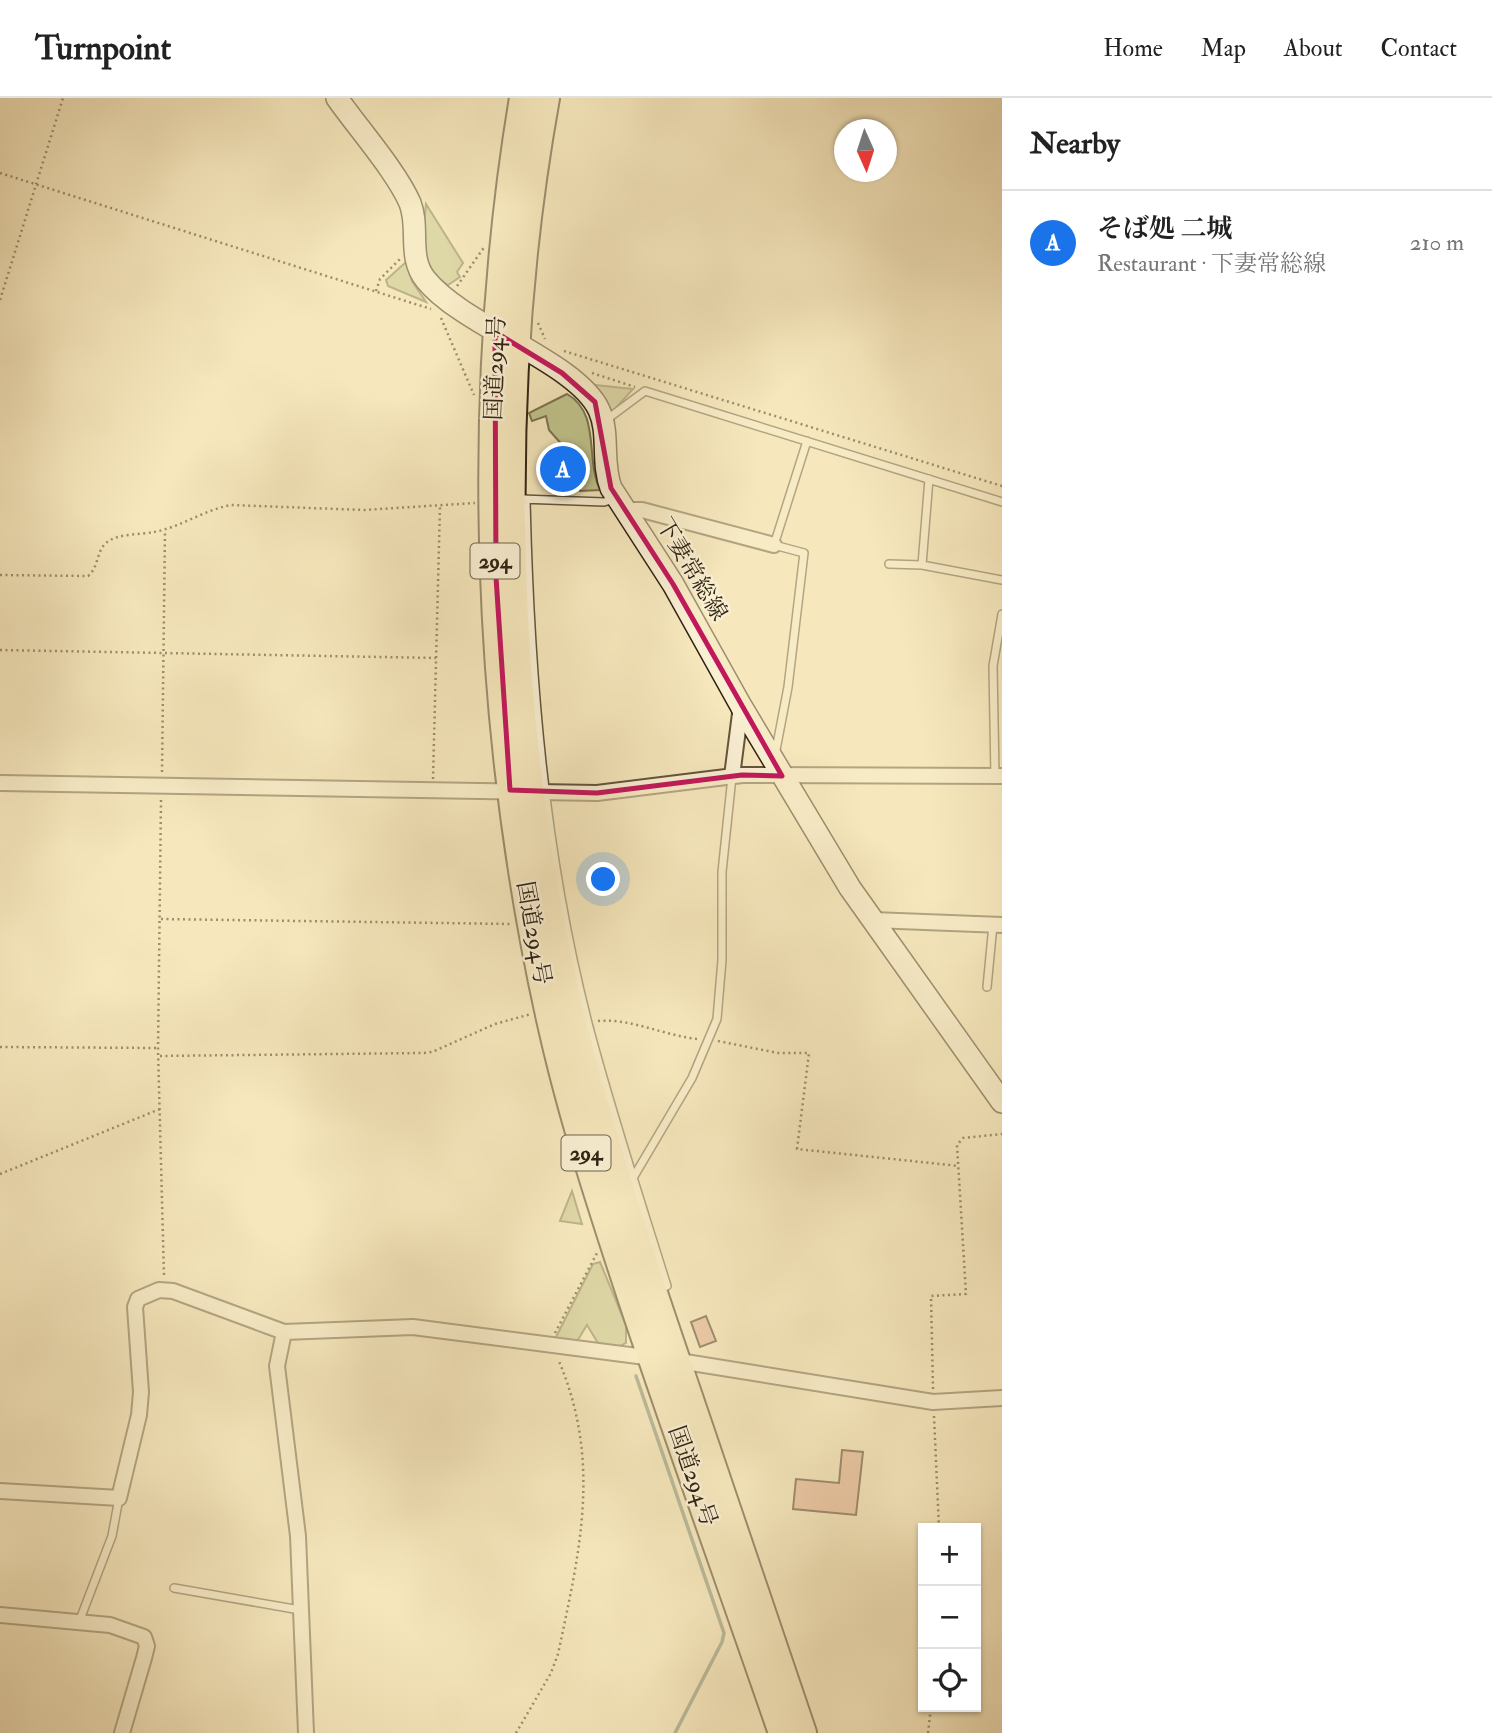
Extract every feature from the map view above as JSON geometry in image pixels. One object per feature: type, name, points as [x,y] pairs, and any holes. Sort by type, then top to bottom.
[{"type":"highway","name":"国道294号","points":[[523,98],[506,339],[520,499],[518,659],[529,790],[535,944],[555,1042],[594,1180],[664,1359],[803,1733]]},
{"type":"highway","name":"国道294号","points":[[546,98],[528,216],[493,404],[496,577],[529,790],[574,1024],[606,1149],[653,1290],[664,1359],[782,1733]]},
{"type":"main road","name":"下妻常総線","points":[[337,98],[405,193],[413,214],[414,248],[419,270],[430,285],[587,393],[602,421],[605,474],[621,504],[673,584],[777,767],[873,920],[1002,1102]]},
{"type":"street","points":[[621,504],[774,545]]},
{"type":"street","points":[[733,776],[741,706]]},
{"type":"street","points":[[0,783],[597,793],[733,776],[777,767],[999,776]]},
{"type":"street","points":[[873,920],[998,925]]},
{"type":"street","points":[[0,1491],[119,1498],[139,1415],[141,1392],[136,1301],[165,1290],[284,1332],[413,1327],[664,1359],[933,1402],[1002,1398]]},
{"type":"street","points":[[284,1332],[276,1366],[298,1536],[306,1733]]},
{"type":"street","points":[[0,1615],[125,1628],[141,1634],[146,1640],[144,1658],[122,1733]]},
{"type":"lane","points":[[602,421],[645,391],[1002,502]]},
{"type":"lane","points":[[777,767],[804,553],[774,545],[807,440]]},
{"type":"lane","points":[[922,565],[929,479]]},
{"type":"lane","points":[[520,499],[621,504]]},
{"type":"lane","points":[[889,564],[922,565],[1002,580]]},
{"type":"lane","points":[[999,776],[993,666],[1002,614]]},
{"type":"lane","points":[[633,1178],[692,1078],[710,1040],[718,1008],[722,960],[722,872],[733,776]]},
{"type":"lane","points":[[529,790],[565,915],[588,1022],[667,1286],[653,1290]]},
{"type":"lane","points":[[987,987],[998,925]]},
{"type":"lane","points":[[79,1622],[113,1536],[119,1498]]},
{"type":"lane","points":[[174,1588],[301,1611]]},
{"type":"path","points":[[0,300],[63,98]]},
{"type":"path","points":[[0,173],[435,310],[444,320],[475,397]]},
{"type":"path","points":[[376,291],[385,273],[414,248]]},
{"type":"path","points":[[561,351],[1002,486]]},
{"type":"path","points":[[592,373],[645,391]]},
{"type":"path","points":[[0,575],[88,576],[96,566],[107,542],[165,530],[215,508],[231,505],[364,510],[478,503]]},
{"type":"path","points":[[433,789],[440,506]]},
{"type":"path","points":[[165,530],[159,1048],[165,1290]]},
{"type":"path","points":[[0,650],[436,657]]},
{"type":"path","points":[[160,919],[518,925]]},
{"type":"path","points":[[159,1056],[423,1053],[495,1024],[534,1013]]},
{"type":"path","points":[[588,1022],[618,1022],[677,1037],[710,1040],[778,1053],[809,1053],[797,1149],[959,1166]]},
{"type":"path","points":[[0,1047],[159,1048]]},
{"type":"path","points":[[0,1174],[160,1109]]},
{"type":"path","points":[[939,1523],[931,1296],[966,1294],[957,1145],[962,1138],[1002,1134]]},
{"type":"path","points":[[516,1733],[551,1672],[558,1654],[583,1528],[584,1454],[578,1415],[573,1392],[551,1346],[592,1258],[601,1249]]},
{"type":"path","points":[[928,1733],[930,1712]]},
{"type":"highlighted area","points":[[495,332],[562,373],[595,402],[611,488],[673,584],[782,776],[742,775],[597,793],[510,790],[496,577]]},
{"type":"green space","points":[[426,204],[463,263],[457,272],[460,277],[448,285],[431,269],[424,249]]},
{"type":"green space","points":[[406,262],[412,281],[426,302],[388,286],[386,280]]},
{"type":"green space","points":[[595,385],[633,389],[614,410],[609,410]]},
{"type":"green space","points":[[567,394],[578,402],[584,413],[600,490],[580,491],[579,464],[549,430],[546,416],[532,421],[529,413]]},
{"type":"green space","points":[[572,1191],[582,1224],[560,1221]]},
{"type":"green space","points":[[600,1262],[626,1325],[626,1343],[618,1347],[598,1343],[587,1325],[576,1343],[555,1339],[593,1264]]},
{"type":"building","points":[[570,455],[577,464],[577,487],[558,487],[557,456]]},
{"type":"building","points":[[706,1316],[716,1341],[700,1347],[691,1322]]},
{"type":"building","points":[[842,1450],[863,1452],[856,1515],[793,1509],[796,1479],[839,1483]]},
{"type":"waterway","points":[[636,1376],[724,1633],[722,1642],[675,1733]]},
{"type":"place","name":"そば処 二城","points":[[563,469]]}]
